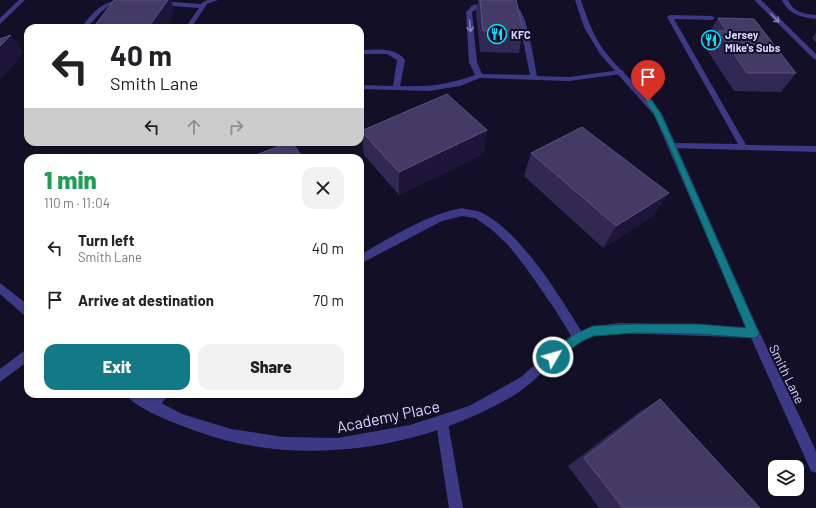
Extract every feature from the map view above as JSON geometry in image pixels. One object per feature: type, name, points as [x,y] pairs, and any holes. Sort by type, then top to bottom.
[{"type":"street","points":[[0,22],[22,0]]},
{"type":"street","points":[[153,3],[203,3],[215,0]]},
{"type":"street","name":"Smith Lane","points":[[578,0],[592,37],[603,53],[648,101],[658,114],[754,333],[812,447],[816,466]]},
{"type":"street","points":[[757,0],[816,58]]},
{"type":"street","points":[[785,0],[786,5],[793,11],[807,16],[816,17]]},
{"type":"street","points":[[88,24],[105,4],[112,2],[132,2]]},
{"type":"street","points":[[190,24],[203,3]]},
{"type":"street","points":[[479,76],[473,62],[469,12],[476,6],[499,5],[511,7],[520,12],[534,78]]},
{"type":"street","points":[[712,18],[670,16],[744,148]]},
{"type":"street","points":[[364,52],[388,52],[399,56],[401,60],[396,88]]},
{"type":"street","points":[[364,87],[428,89],[457,84],[479,76],[584,78],[620,72]]},
{"type":"street","points":[[672,146],[816,149]]},
{"type":"street","points":[[364,258],[444,215],[462,211],[475,213],[496,226],[543,281],[579,338]]},
{"type":"street","points":[[0,288],[24,309]]},
{"type":"street","name":"Academy Place","points":[[138,398],[152,407],[183,422],[219,434],[258,441],[338,444],[365,440],[442,423],[495,399],[517,386],[579,338],[593,331],[635,328],[697,329],[754,333]]},
{"type":"street","points":[[0,376],[24,357]]},
{"type":"street","points":[[152,407],[160,398]]},
{"type":"street","points":[[442,423],[456,508]]},
{"type":"building","points":[[114,0],[168,0],[151,24],[96,24]]},
{"type":"building","points":[[480,0],[516,0],[523,31],[483,31]]},
{"type":"building","points":[[718,18],[754,19],[796,73],[747,73],[718,31],[727,31]]},
{"type":"building","points":[[11,35],[0,46],[0,39]]},
{"type":"building","points":[[447,94],[487,130],[399,172],[364,134],[364,130]]},
{"type":"building","points":[[582,127],[669,193],[616,226],[531,153]]},
{"type":"building","points":[[280,146],[295,146],[300,154],[258,154]]},
{"type":"building","points":[[660,399],[760,508],[623,508],[584,458]]},
{"type":"place","name":"KFC","points":[[497,34]]},
{"type":"place","name":"Jersey Mike's Subs","points":[[711,40]]},
{"type":"route","points":[[553,357],[579,338],[593,331],[607,329],[697,329],[754,333],[658,114],[648,101]]}]
